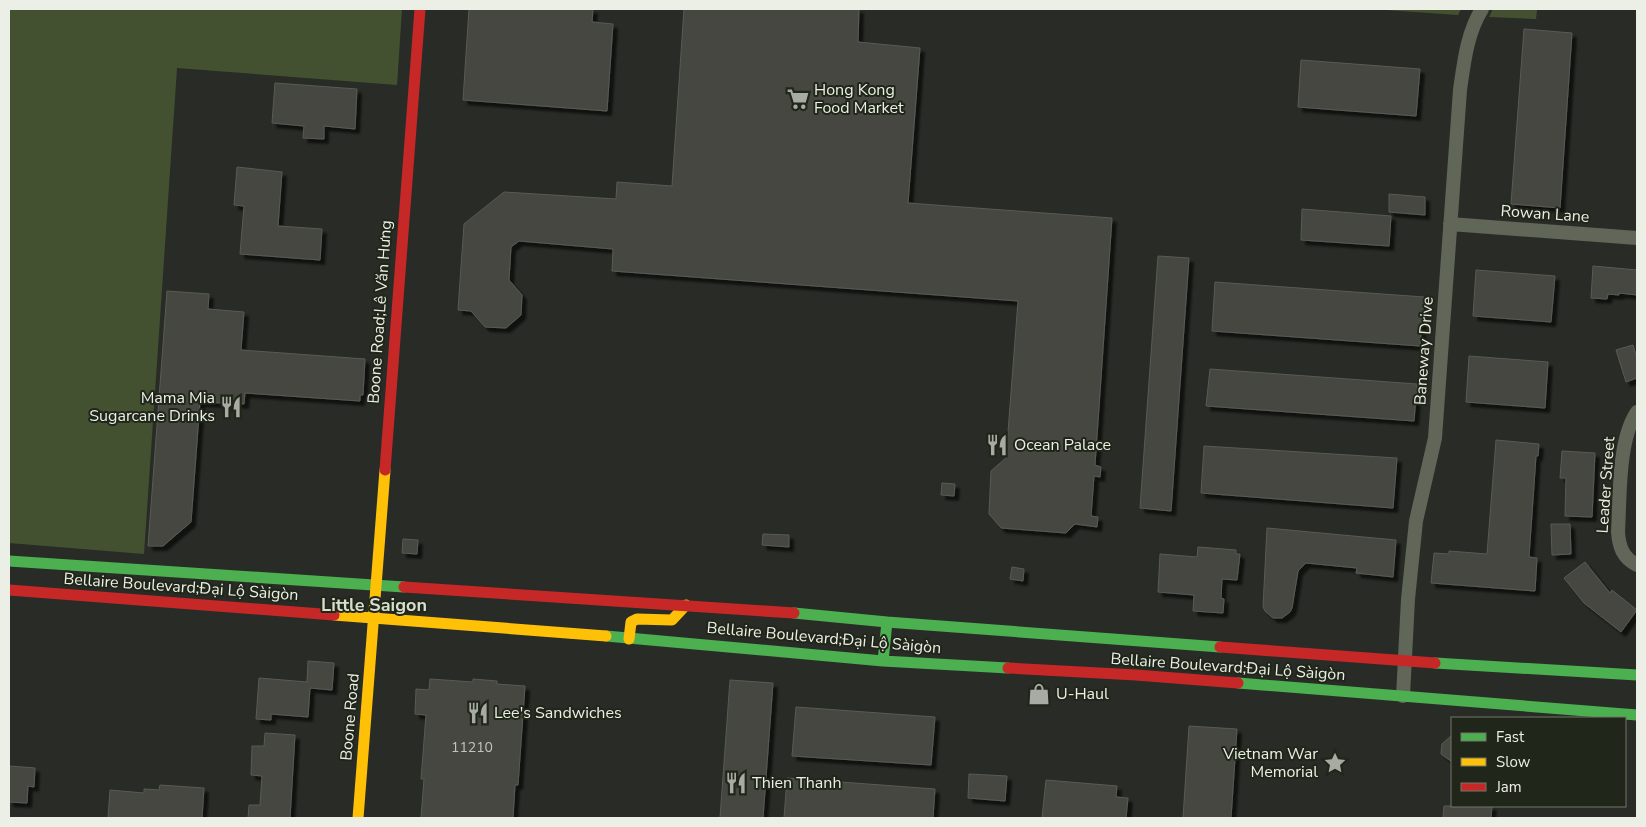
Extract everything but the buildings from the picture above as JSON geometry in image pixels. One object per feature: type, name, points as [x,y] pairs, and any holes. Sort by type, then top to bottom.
[{"type":"main road","name":"Boone Road;Lê Văn Hưng","points":[[374,618],[420,9]]},
{"type":"main road","name":"Bellaire Boulevard;Đại Lộ Sàigòn","points":[[9,561],[786,612],[887,622],[1405,661],[1637,675]]},
{"type":"main road","points":[[160,594],[162,571]]},
{"type":"main road","name":"Bellaire Boulevard;Đại Lộ Sàigòn","points":[[9,590],[160,594],[374,618],[883,661],[1136,675],[1637,714]]},
{"type":"main road","points":[[629,639],[632,622],[636,619],[672,620],[686,605]]},
{"type":"main road","name":"Boone Road","points":[[358,818],[374,618]]},
{"type":"main road","points":[[883,661],[887,622]]},
{"type":"street","name":"Baneway Drive","points":[[1403,696],[1408,599],[1416,521],[1435,438],[1460,90],[1467,46],[1482,9]]},
{"type":"street","name":"Rowan Lane","points":[[1450,224],[1637,238]]},
{"type":"street","name":"Leader Street","points":[[1637,412],[1630,422],[1624,442],[1618,532],[1619,546],[1631,562],[1637,565]]},
{"type":"green space","points":[[9,9],[402,9],[397,85],[177,68],[144,554],[9,543]]},
{"type":"green space","points":[[1372,9],[1461,9],[1458,15]]},
{"type":"green space","points":[[1493,9],[1537,9],[1536,19],[1489,17]]},
{"type":"traffic: fast","points":[[9,561],[404,587]]},
{"type":"traffic: fast","points":[[794,613],[887,622],[1220,647]]},
{"type":"traffic: fast","points":[[883,661],[887,622]]},
{"type":"traffic: fast","points":[[606,636],[883,661],[1008,668]]},
{"type":"traffic: fast","points":[[1435,663],[1637,675]]},
{"type":"traffic: fast","points":[[1238,683],[1637,715]]},
{"type":"traffic: slow","points":[[358,818],[385,470]]},
{"type":"traffic: slow","points":[[629,639],[631,622],[637,619],[672,620],[686,605]]},
{"type":"traffic: slow","points":[[334,615],[606,636]]},
{"type":"traffic: jam","points":[[385,470],[420,9]]},
{"type":"traffic: jam","points":[[404,587],[794,613]]},
{"type":"traffic: jam","points":[[9,590],[334,615]]},
{"type":"traffic: jam","points":[[1220,647],[1435,663]]},
{"type":"traffic: jam","points":[[1008,668],[1238,683]]},
{"type":"place","name":"Hong Kong Food Market","points":[[798,99]]},
{"type":"place","name":"Mama Mia Sugarcane Drinks","points":[[231,407]]},
{"type":"place","name":"Ocean Palace","points":[[997,445]]},
{"type":"place","name":"U-Haul","points":[[1039,694]]},
{"type":"place","name":"Lee's Sandwiches","points":[[478,713]]},
{"type":"place","name":"Vietnam War Memorial","points":[[1335,763]]},
{"type":"place","name":"Thien Thanh","points":[[736,783]]},
{"type":"district","name":"Little Saigon","points":[[374,605]]}]
